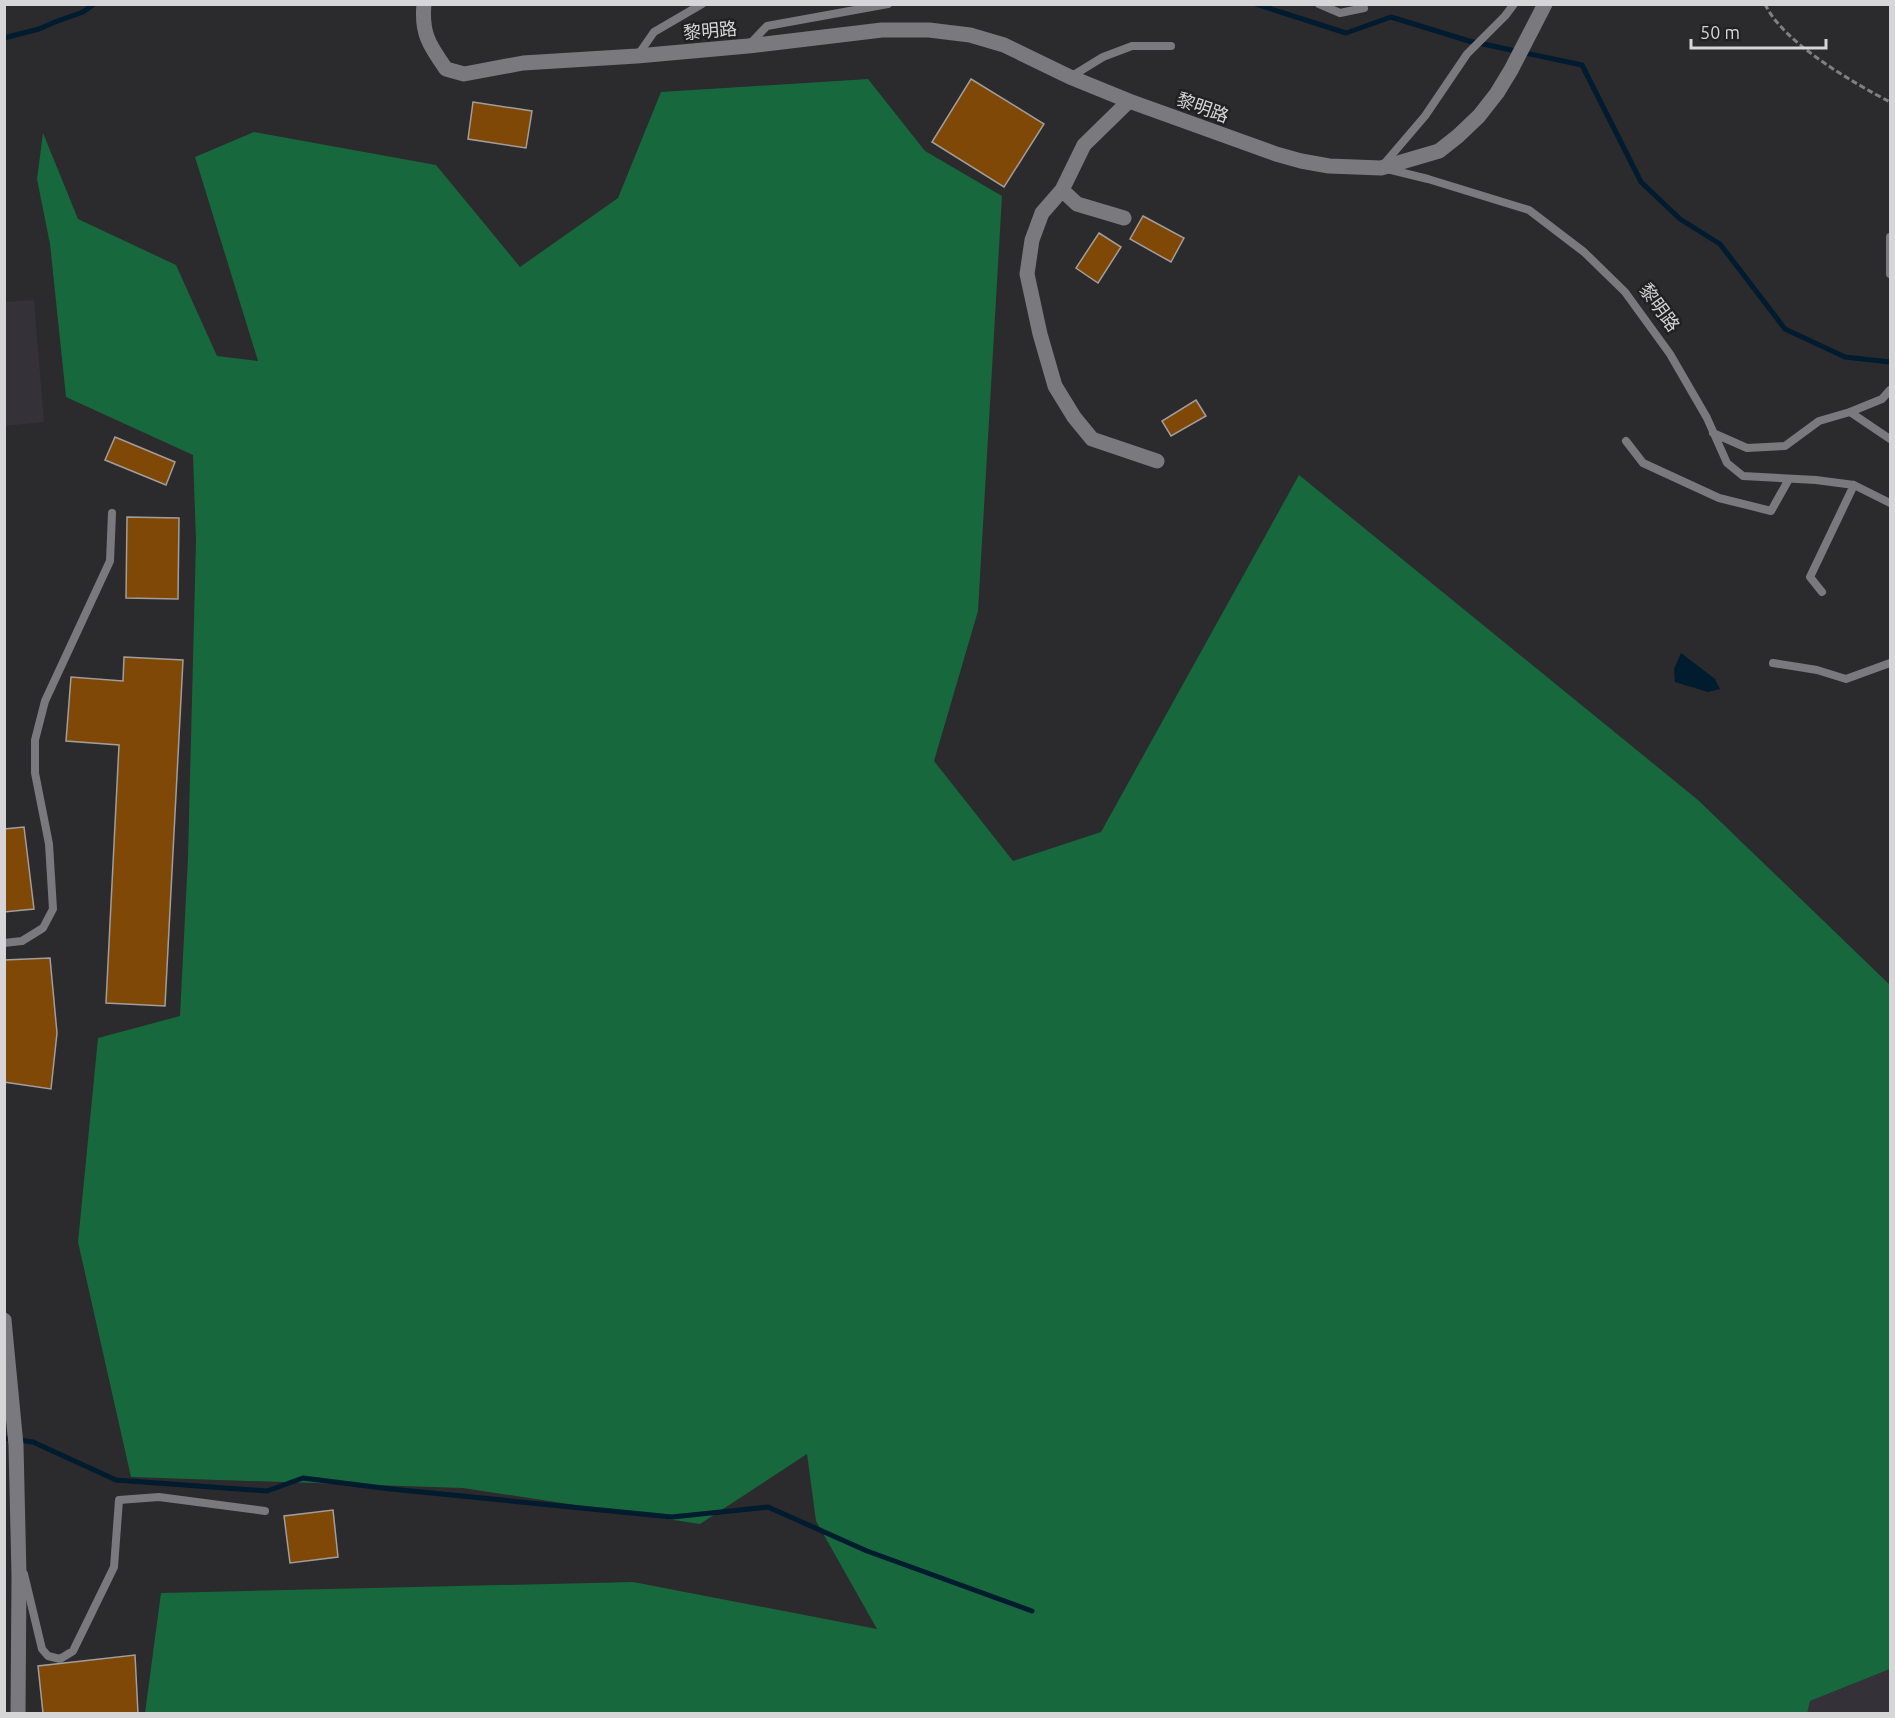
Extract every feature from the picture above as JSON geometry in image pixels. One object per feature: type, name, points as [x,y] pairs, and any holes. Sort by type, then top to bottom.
[{"type":"street","name":"黎明路","points":[[424,4],[425,37],[446,69],[464,74],[523,63],[748,46],[882,30],[929,30],[970,35],[1004,45],[1070,77],[1129,101],[1276,154],[1329,166],[1381,168]]},
{"type":"street","points":[[1381,168],[1439,151],[1479,116],[1497,93],[1545,4]]},
{"type":"street","points":[[1129,101],[1084,145],[1062,190],[1042,213],[1032,240],[1027,274],[1040,334],[1055,386],[1074,417],[1092,439],[1157,461]]},
{"type":"street","points":[[1062,190],[1077,204],[1124,218]]},
{"type":"street","points":[[4,1320],[16,1445],[18,1713]]},
{"type":"lane","points":[[637,56],[654,33],[702,4]]},
{"type":"lane","points":[[748,46],[767,26],[888,4]]},
{"type":"lane","points":[[1319,4],[1340,13],[1364,8]]},
{"type":"lane","points":[[1381,168],[1425,116],[1468,52],[1488,34],[1514,4]]},
{"type":"lane","points":[[1070,77],[1103,57],[1132,46],[1171,46]]},
{"type":"lane","name":"黎明路","points":[[1381,168],[1428,179],[1529,210],[1584,252],[1625,292],[1671,354],[1707,418],[1727,463],[1743,476],[1816,480],[1854,485],[1890,503]]},
{"type":"lane","points":[[1890,237],[1890,274]]},
{"type":"lane","points":[[1713,433],[1747,448],[1785,446],[1819,421],[1882,399],[1890,390]]},
{"type":"lane","points":[[1850,412],[1890,438]]},
{"type":"lane","points":[[1626,441],[1643,463],[1719,498],[1771,511],[1789,479]]},
{"type":"lane","points":[[1822,592],[1810,577],[1854,485]]},
{"type":"lane","points":[[4,943],[22,941],[43,928],[52,909],[49,844],[35,774],[35,740],[45,700],[110,561],[112,513]]},
{"type":"lane","points":[[1773,663],[1817,670],[1846,679],[1890,663]]},
{"type":"lane","points":[[18,1550],[42,1649],[48,1656],[60,1659],[73,1651],[114,1567],[119,1500],[159,1497],[265,1511]]},
{"type":"path","points":[[1765,4],[1770,14],[1801,45],[1850,80],[1890,102]]},
{"type":"shaded area","points":[[34,300],[44,422],[5,426],[5,302]]},
{"type":"shaded area","points":[[1890,1669],[1890,1713],[1807,1714],[1810,1701]]},
{"type":"green space","points":[[868,79],[925,151],[1002,196],[978,611],[934,761],[1013,861],[1101,832],[1299,475],[1698,800],[1890,985],[1890,1669],[1810,1701],[1807,1714],[145,1713],[161,1593],[633,1582],[877,1629],[816,1521],[807,1454],[700,1524],[463,1488],[131,1477],[78,1242],[98,1038],[180,1016],[188,857],[196,541],[193,455],[66,397],[50,244],[37,179],[43,133],[78,219],[176,265],[217,356],[258,361],[195,157],[254,132],[436,165],[520,267],[618,198],[661,92]]},
{"type":"water","points":[[1681,653],[1715,679],[1720,689],[1708,692],[1675,682],[1674,669]]},
{"type":"building","points":[[971,79],[1044,124],[1004,187],[932,142]]},
{"type":"building","points":[[473,102],[532,111],[526,148],[468,139]]},
{"type":"building","points":[[1143,216],[1184,238],[1171,262],[1130,239]]},
{"type":"building","points":[[1099,233],[1121,247],[1098,283],[1076,268]]},
{"type":"building","points":[[1196,400],[1206,416],[1171,436],[1162,421]]},
{"type":"building","points":[[115,437],[175,462],[166,485],[105,460]]},
{"type":"building","points":[[127,517],[179,518],[178,599],[126,598]]},
{"type":"building","points":[[124,657],[183,660],[165,1006],[106,1003],[119,745],[66,741],[71,677],[123,681]]},
{"type":"building","points":[[24,827],[34,909],[4,912],[4,829]]},
{"type":"building","points":[[50,958],[57,1033],[51,1089],[4,1082],[4,960]]},
{"type":"building","points":[[333,1510],[338,1557],[290,1563],[284,1516]]},
{"type":"building","points":[[135,1655],[138,1713],[43,1713],[38,1666]]},
{"type":"waterway","points":[[4,38],[39,29],[83,12],[94,4]]},
{"type":"waterway","points":[[1256,4],[1346,33],[1391,17],[1469,41],[1582,65],[1641,182],[1680,219],[1720,244],[1785,329],[1845,357],[1890,362]]},
{"type":"waterway","points":[[4,1438],[33,1442],[116,1480],[267,1491],[303,1478],[672,1517],[768,1507],[867,1551],[1032,1611]]}]
